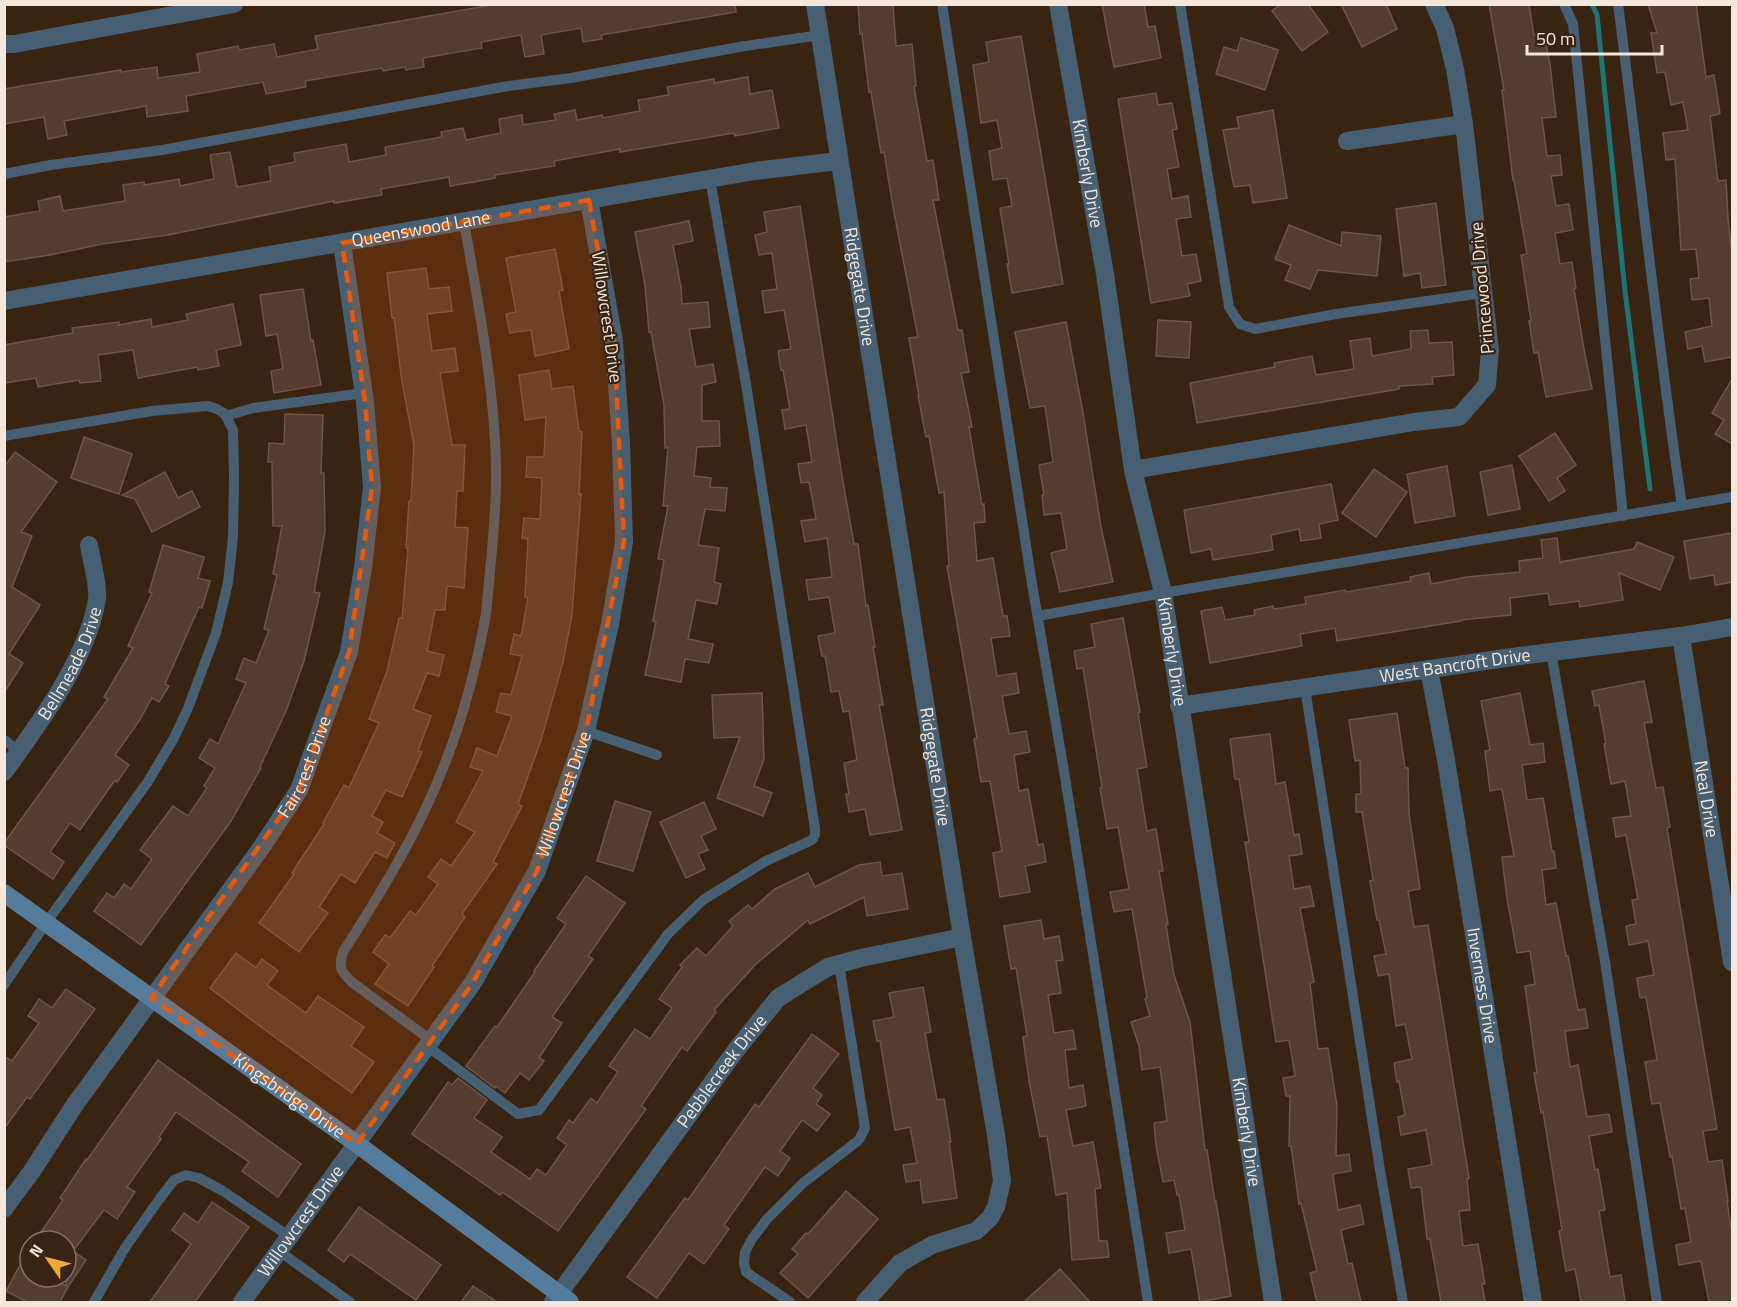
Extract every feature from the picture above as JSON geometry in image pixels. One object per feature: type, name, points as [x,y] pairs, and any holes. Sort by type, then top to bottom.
[{"type":"street","points":[[4,44],[234,4]]},
{"type":"street","name":"Ridgegate Drive","points":[[815,4],[838,161],[1002,1181],[996,1207],[990,1218],[976,1231],[932,1245],[900,1263],[865,1302]]},
{"type":"street","name":"Kimberly Drive","points":[[1059,4],[1105,274],[1133,470],[1163,593],[1273,1302]]},
{"type":"street","name":"Princewood Drive","points":[[1133,470],[1414,422],[1459,417],[1487,385],[1490,350],[1464,124],[1455,69],[1445,28],[1434,4]]},
{"type":"street","points":[[1347,141],[1464,124]]},
{"type":"street","name":"Queenswood Lane","points":[[4,301],[755,171],[838,161]]},
{"type":"street","name":"Willowcrest Drive","points":[[242,1302],[472,984],[537,871],[586,731],[610,624],[624,542],[621,443],[614,341],[589,200]]},
{"type":"street","name":"Faircrest Drive","points":[[4,1209],[74,1106],[261,848],[299,790],[349,652],[363,568],[372,487],[364,393],[342,243]]},
{"type":"street","name":"Bellmeade Drive","points":[[4,772],[50,705],[86,642],[98,597],[88,545]]},
{"type":"street","name":"West Bancroft Drive","points":[[1179,706],[1732,627]]},
{"type":"street","name":"Neal Drive","points":[[1681,636],[1732,962]]},
{"type":"street","name":"Inverness Drive","points":[[1429,669],[1446,760],[1533,1302]]},
{"type":"street","name":"Kingsbridge Drive","points":[[4,893],[357,1144],[561,1300]]},
{"type":"street","name":"Pebblecreek Drive","points":[[561,1300],[736,1050],[778,998],[828,967],[962,937]]},
{"type":"lane","points":[[942,4],[1148,1302]]},
{"type":"lane","points":[[1180,4],[1229,307],[1240,324],[1255,329],[1336,314],[1483,292]]},
{"type":"lane","points":[[1564,4],[1573,24],[1623,516]]},
{"type":"lane","points":[[1618,4],[1666,397],[1682,506]]},
{"type":"lane","points":[[4,174],[51,165],[162,150],[508,86],[571,78],[739,47],[820,35]]},
{"type":"lane","points":[[464,222],[486,358],[496,464],[494,531],[485,619],[466,697],[437,782],[408,845],[343,952],[340,961],[344,975],[353,983],[518,1114],[539,1110],[668,934],[703,900],[766,861],[812,840],[815,835],[746,384],[710,179]]},
{"type":"lane","points":[[225,416],[253,408],[364,393]]},
{"type":"lane","points":[[4,436],[132,414],[208,406],[217,409],[225,416],[233,430],[234,477],[233,537],[228,583],[216,633],[188,708],[162,760],[4,985]]},
{"type":"lane","points":[[1038,616],[1732,497]]},
{"type":"lane","points":[[1551,652],[1605,962],[1657,1302]]},
{"type":"lane","points":[[1305,688],[1380,1170],[1403,1302]]},
{"type":"lane","points":[[586,731],[657,755]]},
{"type":"lane","points":[[4,740],[19,751]]},
{"type":"lane","points":[[790,1302],[746,1272],[745,1252],[767,1220],[803,1183],[859,1140],[865,1128],[839,964]]},
{"type":"lane","points":[[94,1302],[125,1248],[158,1201],[174,1180],[186,1175],[199,1178],[223,1191],[350,1302]]},
{"type":"highlighted area","points":[[589,200],[614,341],[624,542],[586,731],[537,871],[472,984],[357,1144],[151,998],[299,790],[349,652],[372,487],[365,402],[342,243]]},
{"type":"building","points":[[497,4],[735,4],[736,12],[601,35],[602,39],[583,42],[581,28],[541,35],[544,54],[525,57],[521,35],[481,42],[482,48],[423,58],[424,67],[406,70],[405,67],[383,71],[382,68],[305,81],[306,87],[266,94],[263,82],[186,96],[188,111],[147,117],[146,106],[64,121],[67,135],[48,139],[44,117],[4,124],[4,89],[121,70],[121,72],[157,67],[158,78],[200,72],[197,54],[238,46],[239,50],[274,44],[277,57],[318,49],[315,36]]},
{"type":"building","points":[[858,4],[893,4],[896,46],[912,44],[916,86],[914,87],[927,161],[933,160],[939,200],[933,200],[958,330],[962,330],[969,372],[961,373],[972,427],[969,427],[982,505],[984,504],[985,522],[974,523],[977,561],[993,558],[1003,616],[1007,616],[1010,636],[991,638],[997,676],[1016,673],[1019,693],[1002,696],[1009,734],[1026,731],[1030,752],[1014,755],[1019,791],[1028,789],[1038,845],[1043,844],[1046,862],[1025,866],[1030,892],[1000,897],[993,853],[1002,851],[990,781],[981,782],[974,739],[977,738],[947,566],[949,566],[944,492],[939,493],[929,436],[926,437],[918,396],[909,338],[918,337],[884,152],[881,153],[871,92],[869,92]]},
{"type":"building","points":[[1102,4],[1144,4],[1148,27],[1155,26],[1161,58],[1114,67]]},
{"type":"building","points":[[1281,4],[1308,4],[1328,32],[1302,51],[1272,11]]},
{"type":"building","points":[[1341,4],[1386,4],[1397,29],[1362,47]]},
{"type":"building","points":[[1489,4],[1529,4],[1534,35],[1544,34],[1556,117],[1542,118],[1547,156],[1560,155],[1562,175],[1551,176],[1556,206],[1569,204],[1573,230],[1555,233],[1560,264],[1572,262],[1576,288],[1574,289],[1592,389],[1546,397],[1538,352],[1534,353],[1521,255],[1527,254],[1513,180],[1502,90],[1504,90]]},
{"type":"building","points":[[1648,4],[1696,4],[1706,77],[1714,75],[1720,114],[1710,116],[1718,181],[1726,180],[1732,257],[1732,357],[1705,362],[1702,346],[1688,349],[1685,332],[1712,326],[1709,298],[1692,300],[1690,279],[1699,278],[1696,249],[1681,250],[1675,159],[1666,160],[1663,133],[1688,130],[1683,102],[1671,105],[1665,72],[1657,73],[1651,33],[1657,33]]},
{"type":"building","points":[[1021,36],[1063,284],[1012,293],[1000,208],[1012,206],[1007,178],[993,180],[989,151],[1002,148],[997,120],[981,123],[973,65],[989,62],[986,42]]},
{"type":"building","points":[[1241,38],[1278,50],[1265,90],[1216,74],[1224,47],[1237,51]]},
{"type":"building","points":[[748,77],[750,94],[772,90],[779,128],[620,152],[620,149],[554,161],[555,166],[495,175],[495,178],[450,186],[449,177],[381,189],[382,195],[334,203],[334,201],[168,235],[102,244],[4,262],[4,217],[40,211],[38,201],[60,196],[63,211],[125,201],[123,185],[144,182],[144,185],[179,179],[180,186],[214,179],[210,155],[230,152],[237,187],[271,181],[269,167],[295,162],[294,153],[346,144],[349,162],[386,155],[385,147],[442,137],[441,132],[463,128],[466,140],[501,133],[499,119],[522,115],[523,125],[556,120],[554,114],[575,110],[577,120],[602,115],[603,118],[640,111],[638,100],[669,95],[667,87],[714,79],[714,83]]},
{"type":"building","points":[[1156,93],[1158,105],[1172,103],[1177,129],[1172,130],[1179,167],[1167,169],[1172,199],[1188,196],[1191,217],[1176,219],[1182,256],[1196,254],[1201,281],[1187,284],[1190,296],[1151,303],[1118,99]]},
{"type":"building","points":[[1273,110],[1287,198],[1253,203],[1250,185],[1234,187],[1223,130],[1239,128],[1237,117]]},
{"type":"building","points":[[1436,203],[1446,285],[1422,288],[1420,273],[1404,276],[1396,209]]},
{"type":"building","points":[[800,206],[842,476],[854,544],[858,544],[866,606],[868,605],[875,647],[873,647],[883,705],[879,705],[902,830],[870,835],[865,809],[849,812],[846,794],[849,794],[844,763],[857,760],[849,711],[843,712],[839,691],[831,692],[825,656],[822,656],[818,636],[835,633],[829,597],[809,600],[806,580],[832,577],[827,538],[805,542],[801,521],[816,519],[809,482],[801,483],[798,464],[812,462],[806,425],[785,429],[782,410],[790,409],[778,351],[791,349],[784,310],[765,313],[762,291],[777,289],[772,253],[759,255],[755,235],[767,232],[764,212]]},
{"type":"building","points":[[689,221],[693,241],[673,245],[682,304],[708,302],[710,327],[689,329],[696,367],[713,364],[716,382],[702,385],[702,421],[719,421],[720,446],[697,447],[694,476],[711,478],[710,487],[727,488],[725,511],[705,509],[698,545],[719,548],[714,582],[721,584],[717,604],[696,600],[688,639],[713,644],[709,663],[685,659],[681,682],[645,675],[656,622],[653,621],[664,560],[658,559],[668,506],[663,506],[668,447],[665,448],[664,405],[651,332],[649,332],[645,285],[635,232]]},
{"type":"building","points":[[1289,225],[1341,246],[1342,232],[1381,236],[1377,276],[1318,270],[1310,289],[1285,280],[1291,265],[1275,259]]},
{"type":"building","points":[[555,249],[563,290],[559,291],[569,349],[535,356],[531,330],[510,333],[506,314],[516,312],[506,258]]},
{"type":"building","points":[[426,268],[429,289],[449,287],[452,311],[427,314],[432,351],[455,348],[458,371],[440,373],[452,445],[465,445],[463,491],[457,491],[455,527],[468,528],[464,588],[447,586],[445,610],[435,610],[427,651],[444,655],[439,676],[427,673],[413,709],[431,716],[418,751],[422,752],[402,797],[386,790],[372,816],[383,822],[377,833],[395,843],[387,858],[375,852],[355,883],[341,874],[319,907],[328,913],[299,952],[259,923],[294,874],[292,873],[324,824],[344,785],[349,788],[379,723],[369,719],[387,671],[399,618],[402,618],[414,445],[402,382],[387,273]]},
{"type":"building","points":[[303,289],[321,385],[274,393],[271,371],[283,369],[277,334],[266,336],[260,295]]},
{"type":"building","points":[[233,304],[241,345],[216,350],[219,366],[198,370],[197,367],[138,378],[133,350],[98,355],[101,381],[80,383],[79,380],[38,387],[36,378],[4,383],[4,345],[73,333],[72,328],[119,322],[119,325],[151,319],[152,327],[188,320],[186,314]]},
{"type":"building","points":[[1158,320],[1191,322],[1189,358],[1156,356]]},
{"type":"building","points":[[1066,322],[1101,527],[1113,582],[1060,592],[1051,553],[1067,549],[1061,513],[1044,515],[1042,495],[1044,495],[1039,465],[1053,462],[1045,406],[1030,408],[1015,332]]},
{"type":"building","points":[[1428,330],[1429,343],[1452,342],[1454,375],[1432,377],[1433,384],[1399,386],[1399,389],[1197,423],[1190,383],[1275,367],[1274,363],[1312,356],[1316,375],[1354,369],[1350,341],[1370,338],[1372,356],[1411,349],[1410,331]]},
{"type":"building","points":[[549,370],[552,389],[573,386],[579,431],[582,432],[579,494],[581,494],[572,615],[563,662],[541,740],[518,804],[522,806],[493,862],[497,864],[462,914],[465,917],[408,1006],[375,984],[389,964],[373,952],[385,935],[390,938],[410,911],[416,915],[438,884],[428,877],[441,859],[451,866],[475,832],[456,822],[483,771],[470,767],[477,748],[497,756],[512,716],[496,712],[501,693],[511,695],[522,656],[510,654],[514,634],[521,636],[528,598],[525,597],[528,539],[522,538],[524,518],[540,519],[542,478],[526,477],[527,457],[544,457],[546,417],[525,420],[519,375]]},
{"type":"building","points":[[1732,379],[1732,444],[1715,434],[1724,420],[1712,413]]},
{"type":"building","points":[[285,414],[323,415],[321,473],[324,473],[325,532],[314,592],[320,593],[304,661],[286,711],[261,768],[231,821],[141,945],[94,911],[107,893],[114,898],[124,884],[131,889],[152,859],[140,850],[173,806],[188,816],[207,788],[204,786],[215,768],[199,758],[210,739],[218,744],[246,683],[236,679],[244,658],[256,663],[269,630],[264,629],[277,575],[273,574],[282,526],[273,526],[272,462],[268,462],[269,443],[284,444]]},
{"type":"building","points":[[1555,433],[1576,465],[1557,478],[1565,491],[1549,501],[1519,456]]},
{"type":"building","points":[[84,437],[132,454],[119,494],[71,478]]},
{"type":"building","points":[[15,452],[57,482],[21,532],[32,536],[12,587],[40,605],[9,654],[23,663],[4,693],[4,467]]},
{"type":"building","points":[[1512,465],[1520,509],[1488,515],[1480,472]]},
{"type":"building","points":[[1447,466],[1455,516],[1415,523],[1407,474]]},
{"type":"building","points":[[1374,469],[1407,492],[1376,537],[1342,513]]},
{"type":"building","points":[[165,472],[178,498],[192,491],[200,507],[152,532],[135,499],[122,495]]},
{"type":"building","points":[[1331,484],[1338,520],[1319,524],[1321,538],[1301,541],[1299,529],[1271,535],[1273,550],[1213,560],[1211,549],[1191,553],[1184,510]]},
{"type":"building","points":[[1732,533],[1732,582],[1715,585],[1714,575],[1690,579],[1684,541]]},
{"type":"building","points":[[1557,538],[1560,562],[1634,549],[1637,542],[1674,557],[1660,590],[1619,573],[1623,600],[1580,607],[1579,601],[1550,605],[1548,593],[1510,598],[1511,615],[1460,620],[1337,641],[1335,628],[1300,634],[1302,646],[1210,663],[1201,611],[1222,607],[1225,620],[1255,615],[1254,610],[1273,606],[1274,609],[1306,604],[1305,597],[1411,581],[1410,577],[1429,573],[1431,584],[1467,577],[1520,572],[1519,561],[1543,558],[1541,540]]},
{"type":"building","points":[[163,545],[204,557],[198,578],[210,581],[202,608],[199,607],[165,684],[169,686],[159,702],[152,698],[115,755],[129,765],[117,782],[115,780],[80,830],[70,823],[50,852],[64,862],[53,879],[4,843],[108,699],[104,697],[133,648],[128,646],[152,593],[149,592]]},
{"type":"building","points":[[1123,618],[1140,712],[1138,713],[1147,767],[1137,769],[1147,831],[1156,829],[1163,871],[1159,871],[1174,975],[1190,1022],[1205,1150],[1207,1150],[1231,1296],[1200,1302],[1191,1249],[1169,1253],[1166,1233],[1185,1230],[1174,1180],[1163,1182],[1156,1146],[1154,1123],[1167,1121],[1160,1067],[1142,1070],[1139,1046],[1131,1022],[1150,1016],[1145,999],[1147,998],[1132,909],[1114,912],[1110,892],[1129,889],[1118,827],[1107,829],[1083,668],[1077,669],[1074,651],[1095,647],[1091,624]]},
{"type":"building","points":[[1644,681],[1652,722],[1644,723],[1656,788],[1663,787],[1670,827],[1667,828],[1717,1129],[1703,1131],[1708,1162],[1722,1160],[1728,1201],[1732,1235],[1732,1302],[1709,1302],[1701,1261],[1679,1265],[1676,1245],[1691,1242],[1685,1208],[1681,1209],[1660,1103],[1652,1104],[1645,1062],[1657,1060],[1646,997],[1640,998],[1637,978],[1654,975],[1648,941],[1629,945],[1626,926],[1636,924],[1632,900],[1638,899],[1626,835],[1616,837],[1613,818],[1631,816],[1625,781],[1611,784],[1599,705],[1595,706],[1592,691]]},
{"type":"building","points":[[762,693],[764,759],[754,786],[772,793],[763,816],[717,798],[740,737],[714,738],[712,695]]},
{"type":"building","points":[[1520,693],[1530,745],[1543,743],[1545,762],[1522,765],[1527,800],[1543,798],[1552,851],[1554,851],[1556,868],[1542,870],[1546,905],[1556,903],[1578,1010],[1585,1009],[1588,1028],[1565,1031],[1570,1067],[1578,1065],[1587,1117],[1609,1114],[1612,1132],[1589,1136],[1595,1170],[1598,1169],[1605,1210],[1599,1211],[1610,1277],[1621,1275],[1625,1302],[1581,1302],[1575,1269],[1566,1271],[1559,1231],[1562,1230],[1543,1112],[1541,1113],[1534,1073],[1537,1073],[1525,986],[1535,984],[1530,951],[1517,953],[1502,857],[1514,856],[1502,789],[1490,791],[1485,751],[1490,750],[1481,701]]},
{"type":"building","points":[[1397,713],[1405,768],[1408,768],[1409,813],[1420,889],[1408,891],[1414,927],[1428,925],[1469,1178],[1467,1179],[1470,1210],[1459,1211],[1463,1246],[1478,1244],[1485,1284],[1482,1284],[1485,1302],[1441,1302],[1430,1239],[1427,1239],[1421,1187],[1411,1188],[1408,1169],[1432,1165],[1426,1130],[1401,1135],[1398,1117],[1405,1115],[1394,1063],[1412,1059],[1405,1024],[1396,1026],[1389,974],[1378,976],[1374,956],[1386,954],[1370,881],[1373,880],[1362,812],[1356,812],[1356,794],[1361,794],[1360,760],[1355,761],[1349,720]]},
{"type":"building","points":[[1270,734],[1276,784],[1285,782],[1294,835],[1299,834],[1302,854],[1289,856],[1294,889],[1310,886],[1314,906],[1300,908],[1314,982],[1310,983],[1318,1049],[1328,1048],[1337,1106],[1336,1156],[1349,1154],[1351,1171],[1333,1174],[1338,1210],[1360,1205],[1364,1224],[1341,1230],[1348,1264],[1352,1263],[1361,1302],[1317,1302],[1310,1273],[1317,1271],[1301,1203],[1299,1204],[1291,1146],[1289,1146],[1290,1096],[1286,1096],[1283,1078],[1295,1076],[1289,1040],[1276,1042],[1245,842],[1249,842],[1239,779],[1235,779],[1230,739]]},
{"type":"building","points":[[615,801],[651,812],[633,871],[597,861]]},
{"type":"building","points":[[704,802],[716,829],[701,836],[708,850],[698,854],[705,869],[686,878],[660,822]]},
{"type":"building","points":[[880,862],[882,876],[902,873],[908,909],[867,916],[864,897],[810,924],[808,920],[755,965],[714,1010],[716,1012],[687,1051],[682,1047],[641,1106],[646,1109],[558,1231],[502,1192],[500,1195],[412,1134],[448,1082],[452,1085],[458,1078],[487,1100],[474,1118],[502,1137],[491,1152],[530,1179],[537,1169],[546,1175],[567,1145],[557,1138],[569,1120],[573,1123],[591,1098],[597,1103],[618,1072],[609,1066],[635,1029],[650,1039],[672,1008],[659,999],[682,967],[680,965],[697,948],[706,956],[733,926],[729,921],[748,905],[752,909],[775,889],[808,873],[815,887],[859,865]]},
{"type":"building","points":[[586,876],[625,903],[588,956],[593,959],[552,1017],[562,1023],[539,1058],[544,1061],[529,1080],[520,1073],[505,1093],[466,1066],[495,1026],[497,1027],[566,924],[557,918]]},
{"type":"building","points":[[1041,920],[1044,939],[1059,936],[1063,960],[1056,961],[1061,993],[1048,995],[1054,1033],[1073,1030],[1076,1049],[1065,1050],[1069,1088],[1083,1085],[1086,1106],[1066,1110],[1073,1146],[1093,1142],[1101,1188],[1095,1189],[1099,1241],[1107,1241],[1109,1257],[1072,1260],[1067,1193],[1056,1195],[1047,1136],[1040,1137],[1029,1081],[1023,1037],[1027,1036],[1016,968],[1011,969],[1004,926]]},
{"type":"building","points":[[236,953],[256,968],[262,959],[278,971],[267,985],[306,1013],[318,996],[364,1027],[351,1046],[374,1062],[352,1093],[210,988]]},
{"type":"building","points":[[923,987],[931,1032],[925,1033],[937,1100],[944,1099],[957,1198],[923,1203],[920,1180],[906,1182],[903,1165],[917,1163],[910,1127],[895,1130],[880,1041],[877,1041],[873,1021],[894,1017],[889,993]]},
{"type":"building","points":[[66,989],[95,1009],[30,1099],[27,1097],[4,1129],[4,1056],[12,1061],[39,1023],[28,1016],[39,999],[52,1008]]},
{"type":"building","points":[[812,1034],[839,1054],[813,1088],[822,1095],[816,1104],[830,1114],[817,1131],[802,1120],[780,1151],[790,1158],[778,1176],[765,1167],[724,1225],[729,1229],[704,1264],[689,1253],[657,1298],[627,1277],[685,1198],[688,1200],[755,1104],[759,1107]]},
{"type":"building","points":[[158,1060],[301,1164],[278,1197],[242,1171],[249,1162],[176,1112],[159,1137],[161,1139],[127,1187],[135,1192],[117,1219],[104,1210],[78,1244],[78,1229],[43,1229],[63,1200],[60,1198]]},
{"type":"building","points":[[846,1191],[878,1219],[808,1298],[780,1273],[798,1254],[792,1249]]},
{"type":"building","points":[[212,1202],[249,1227],[195,1302],[150,1302],[191,1244],[172,1230],[184,1213],[198,1223]]},
{"type":"building","points":[[359,1207],[441,1265],[416,1300],[350,1254],[344,1262],[328,1250]]},
{"type":"building","points":[[78,1254],[86,1260],[78,1272]]},
{"type":"building","points":[[18,1268],[18,1289],[67,1289],[60,1302],[27,1302],[6,1291]]},
{"type":"building","points":[[1060,1269],[1090,1302],[1024,1302]]},
{"type":"building","points":[[473,1286],[497,1302],[461,1302]]},
{"type":"waterway","points":[[1592,4],[1597,15],[1625,291],[1650,489]]}]
